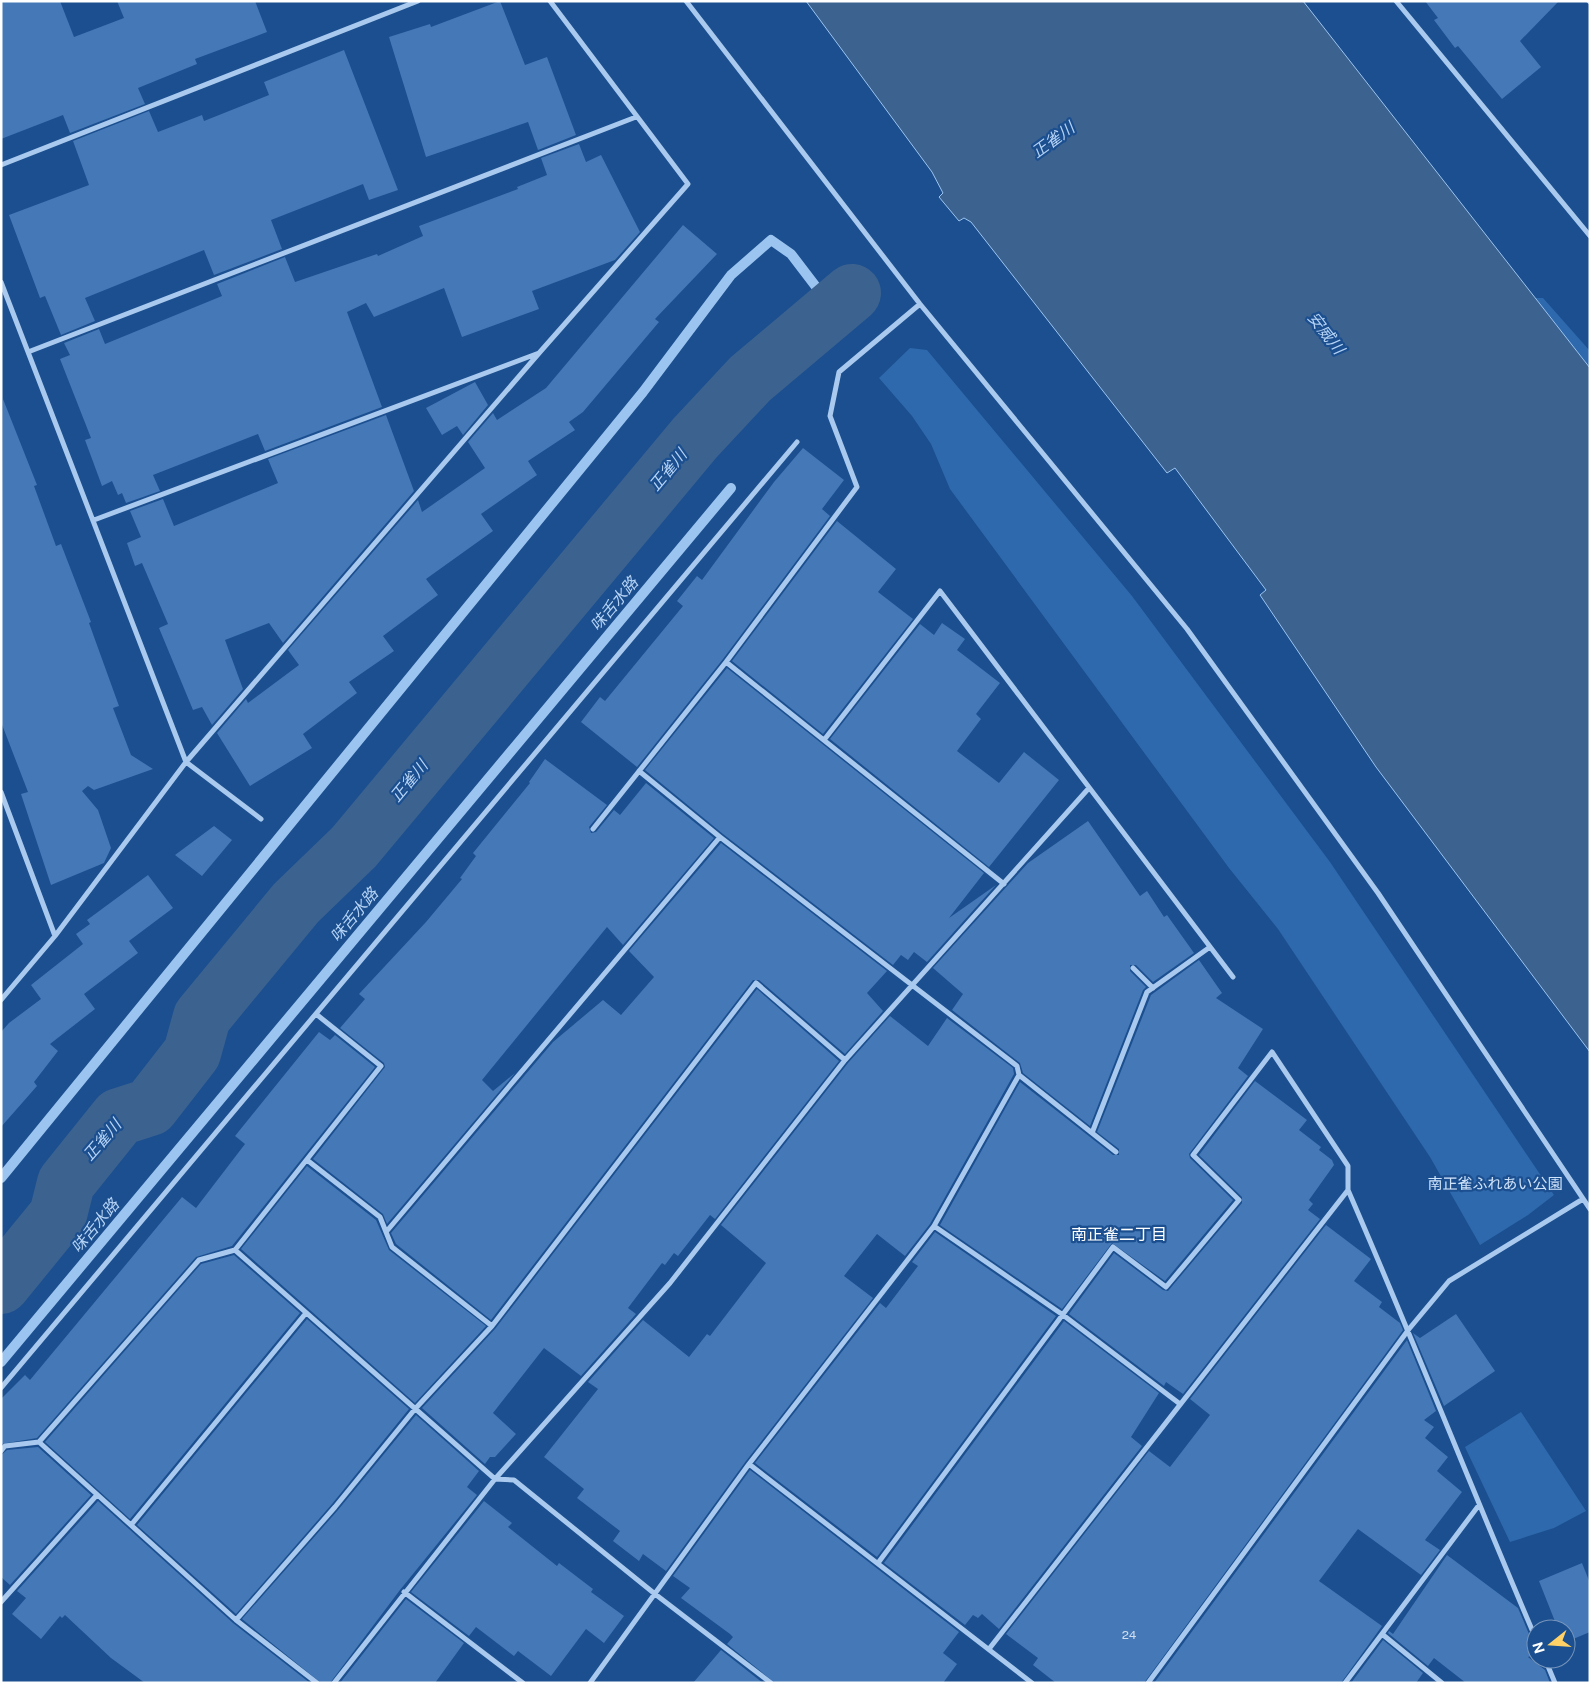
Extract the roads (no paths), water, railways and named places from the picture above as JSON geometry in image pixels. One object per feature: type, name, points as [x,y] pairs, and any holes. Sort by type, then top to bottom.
[{"type":"street","points":[[1,165],[418,1]]},
{"type":"street","points":[[2,998],[55,936],[186,762],[540,352],[688,184],[550,1]]},
{"type":"street","points":[[686,1],[920,304],[1187,629],[1378,893],[1590,1209]]},
{"type":"street","points":[[1396,1],[1590,236]]},
{"type":"street","points":[[28,352],[636,117]]},
{"type":"street","points":[[1,282],[186,762],[261,819]]},
{"type":"street","points":[[593,829],[726,662],[858,487],[830,416],[839,372],[920,304]]},
{"type":"street","points":[[94,520],[540,352]]},
{"type":"street","points":[[1,1388],[797,442]]},
{"type":"street","points":[[824,740],[940,591],[1232,977]]},
{"type":"street","points":[[726,662],[1004,884]]},
{"type":"street","points":[[639,771],[720,837],[1017,1066],[1019,1075],[1116,1152]]},
{"type":"street","points":[[334,1683],[495,1479],[670,1283],[844,1060],[1089,788]]},
{"type":"street","points":[[1,792],[55,936]]},
{"type":"street","points":[[386,1232],[720,837]]},
{"type":"street","points":[[1092,1133],[1147,992],[1210,947]]},
{"type":"street","points":[[1133,968],[1153,988]]},
{"type":"street","points":[[236,1620],[335,1508],[415,1409],[492,1326],[756,983],[844,1060]]},
{"type":"street","points":[[1,1451],[5,1446],[38,1442],[200,1260],[235,1250],[381,1066],[316,1014]]},
{"type":"street","points":[[878,1563],[1113,1248],[1166,1287],[1239,1200],[1193,1155],[1272,1052],[1348,1166],[1348,1190],[1409,1329],[1479,1505],[1527,1619]]},
{"type":"street","points":[[590,1683],[749,1464],[934,1226],[1019,1075]]},
{"type":"street","points":[[307,1160],[380,1217],[392,1247],[492,1326]]},
{"type":"street","points":[[989,1649],[1348,1190]]},
{"type":"street","points":[[1148,1683],[1409,1329],[1448,1281],[1583,1199]]},
{"type":"street","points":[[934,1226],[1063,1315],[1180,1404]]},
{"type":"street","points":[[235,1250],[495,1479],[514,1480],[655,1594],[771,1683]]},
{"type":"street","points":[[131,1525],[306,1313]]},
{"type":"street","points":[[38,1442],[236,1620],[317,1683]]},
{"type":"street","points":[[749,1464],[1032,1683]]},
{"type":"street","points":[[1,1602],[96,1496]]},
{"type":"street","points":[[1345,1683],[1479,1505]]},
{"type":"street","points":[[404,1592],[523,1683]]},
{"type":"street","points":[[1382,1634],[1442,1683]]},
{"type":"street","points":[[1549,1669],[1555,1683]]},
{"type":"water","name":"安威川","points":[[806,1],[1303,1],[1590,368],[1590,1052],[1376,767],[1260,595],[1266,590],[1175,468],[1167,473],[971,222],[964,218],[959,221],[939,197],[943,193],[932,172]]},
{"type":"waterway","points":[[1,1178],[643,392],[731,275],[771,240],[791,254],[833,309]]},
{"type":"waterway","name":"正雀川","points":[[1,1285],[58,1215],[66,1183],[119,1117],[150,1107],[192,1053],[202,1017],[296,903],[354,847],[695,438],[750,379],[852,293]]},
{"type":"waterway","name":"味舌水路","points":[[1,1362],[731,488]]},
{"type":"district","name":"南正雀二丁目","points":[[1119,1234]]},
{"type":"park label","name":"南正雀ふれあい公園","points":[[1495,1183]]}]
